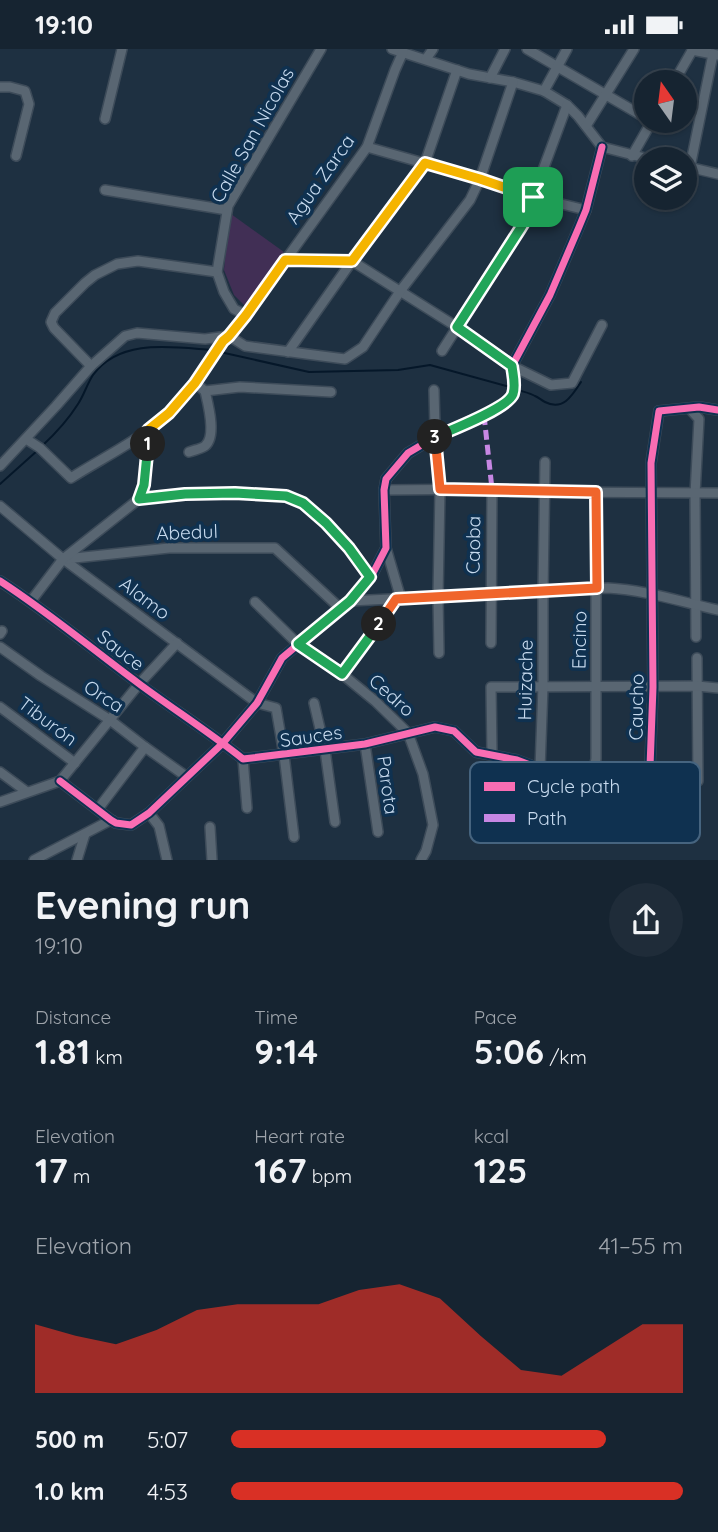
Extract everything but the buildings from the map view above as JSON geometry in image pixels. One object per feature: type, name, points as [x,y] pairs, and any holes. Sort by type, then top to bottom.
[{"type":"street","points":[[105,119],[122,49]]},
{"type":"street","name":"Calle San Nicolas","points":[[217,272],[228,206],[321,49]]},
{"type":"street","points":[[392,49],[457,70],[544,91],[567,105],[602,147],[632,156],[644,133]]},
{"type":"street","points":[[426,59],[433,49]]},
{"type":"street","points":[[490,78],[505,49]]},
{"type":"street","points":[[527,49],[634,111]]},
{"type":"street","points":[[544,91],[567,49]]},
{"type":"street","points":[[586,126],[634,49]]},
{"type":"street","points":[[681,70],[692,49],[716,55],[692,147]]},
{"type":"street","name":"Agua Zarca","points":[[226,339],[367,147],[403,52]]},
{"type":"street","points":[[288,352],[425,163],[457,70]]},
{"type":"street","points":[[0,466],[91,366],[125,337],[137,333],[226,339],[245,346],[345,359],[363,347],[401,290],[470,200],[480,179],[513,82]]},
{"type":"street","points":[[0,87],[25,91],[29,104],[16,156]]},
{"type":"street","points":[[442,352],[528,216],[567,105]]},
{"type":"street","points":[[367,147],[533,197],[586,210]]},
{"type":"street","points":[[342,674],[398,599],[386,548],[386,479],[408,453],[435,437],[484,415],[513,396],[512,366],[550,295],[586,210],[602,147]]},
{"type":"street","points":[[697,169],[718,174]]},
{"type":"street","points":[[104,190],[227,210]]},
{"type":"street","points":[[285,260],[352,261],[401,290],[512,366],[551,385],[572,383],[602,325]]},
{"type":"street","points":[[91,366],[51,322],[55,313],[95,275],[117,264],[138,261],[217,272],[234,309],[246,315]]},
{"type":"street","points":[[26,439],[40,448],[71,478],[148,430],[169,413],[195,383],[226,339]]},
{"type":"street","points":[[189,452],[205,446],[211,438],[211,419],[205,391],[195,383]]},
{"type":"street","points":[[205,391],[240,387],[331,392]]},
{"type":"street","points":[[434,390],[440,489],[439,653]]},
{"type":"street","points":[[689,408],[718,410]]},
{"type":"street","points":[[689,408],[699,419],[695,494],[696,637]]},
{"type":"street","name":"Caucho","points":[[650,762],[653,687],[651,463],[659,411],[689,408]]},
{"type":"street","points":[[31,601],[63,559],[139,499],[147,463],[148,430]]},
{"type":"street","name":"Huizache","points":[[540,762],[545,462]]},
{"type":"street","name":"Caoba","points":[[491,643],[492,489]]},
{"type":"street","points":[[384,490],[718,493]]},
{"type":"street","name":"Encino","points":[[595,762],[596,492]]},
{"type":"street","points":[[139,499],[185,494],[286,496],[303,503],[326,523],[370,577]]},
{"type":"street","name":"Alamo","points":[[0,506],[63,559],[257,703],[276,708],[284,755]]},
{"type":"street","name":"Abedul","points":[[63,559],[169,548],[275,548],[341,609]]},
{"type":"street","points":[[60,781],[116,823],[131,825],[149,813],[223,743],[257,703],[282,658],[350,601],[370,577],[386,548]]},
{"type":"street","name":"Sauce","points":[[0,581],[223,743]]},
{"type":"street","points":[[350,601],[597,588],[625,589],[718,610]]},
{"type":"street","name":"Cedro","points":[[256,602],[298,644],[342,674],[408,733],[423,774],[433,825],[421,860]]},
{"type":"street","points":[[0,802],[60,781],[139,684],[177,643]]},
{"type":"street","name":"Orca","points":[[0,647],[110,720],[187,777]]},
{"type":"street","points":[[696,658],[698,762]]},
{"type":"street","points":[[492,754],[491,687],[718,688]]},
{"type":"street","points":[[314,703],[335,822]]},
{"type":"street","name":"Tiburón","points":[[0,707],[75,763]]},
{"type":"street","name":"Cedro","points":[[408,733],[435,727],[453,730],[476,752],[522,762]]},
{"type":"street","name":"Sauces","points":[[243,759],[365,744],[408,733]]},
{"type":"street","points":[[223,743],[243,759],[247,808]]},
{"type":"street","name":"Parota","points":[[365,744],[377,832]]},
{"type":"street","points":[[98,809],[145,747]]},
{"type":"street","points":[[284,755],[294,837]]},
{"type":"street","points":[[0,772],[27,792]]},
{"type":"street","points":[[149,813],[159,826],[167,860]]},
{"type":"street","points":[[34,860],[111,820]]},
{"type":"street","points":[[210,827],[212,860]]},
{"type":"street","points":[[77,860],[85,834]]},
{"type":"shaded area","points":[[231,214],[284,252],[245,306],[234,295],[224,270]]},
{"type":"waterway","points":[[42,446],[70,415],[93,375],[104,363],[117,355],[148,347],[211,350]]},
{"type":"waterway","points":[[220,352],[309,372],[398,370],[430,365],[510,387]]},
{"type":"waterway","points":[[518,390],[557,405],[566,401],[581,382]]},
{"type":"waterway","points":[[0,484],[38,450]]},
{"type":"marked path","points":[[484,415],[492,489]]},
{"type":"cycle path","points":[[60,781],[111,820],[131,825],[149,813],[223,743],[257,703],[282,658],[350,601],[371,577],[386,548],[386,479],[408,453],[435,437],[484,415],[513,396],[515,384],[512,366],[550,295],[586,210],[602,147]]},
{"type":"cycle path","points":[[650,762],[653,687],[651,463],[659,411],[699,407],[718,410]]},
{"type":"cycle path","points":[[0,581],[243,759],[365,744],[435,727],[454,731],[476,752],[522,762]]},
{"type":"route","points":[[425,163],[533,197],[528,216],[457,327],[512,366],[513,396],[484,415],[435,437],[440,489],[596,492],[597,588],[396,599],[342,674],[298,644],[350,601],[370,577],[349,548],[303,503],[286,496],[185,494],[139,499],[147,463],[148,430],[169,413],[195,383],[223,341],[246,315],[285,260],[352,261],[425,163]]}]
